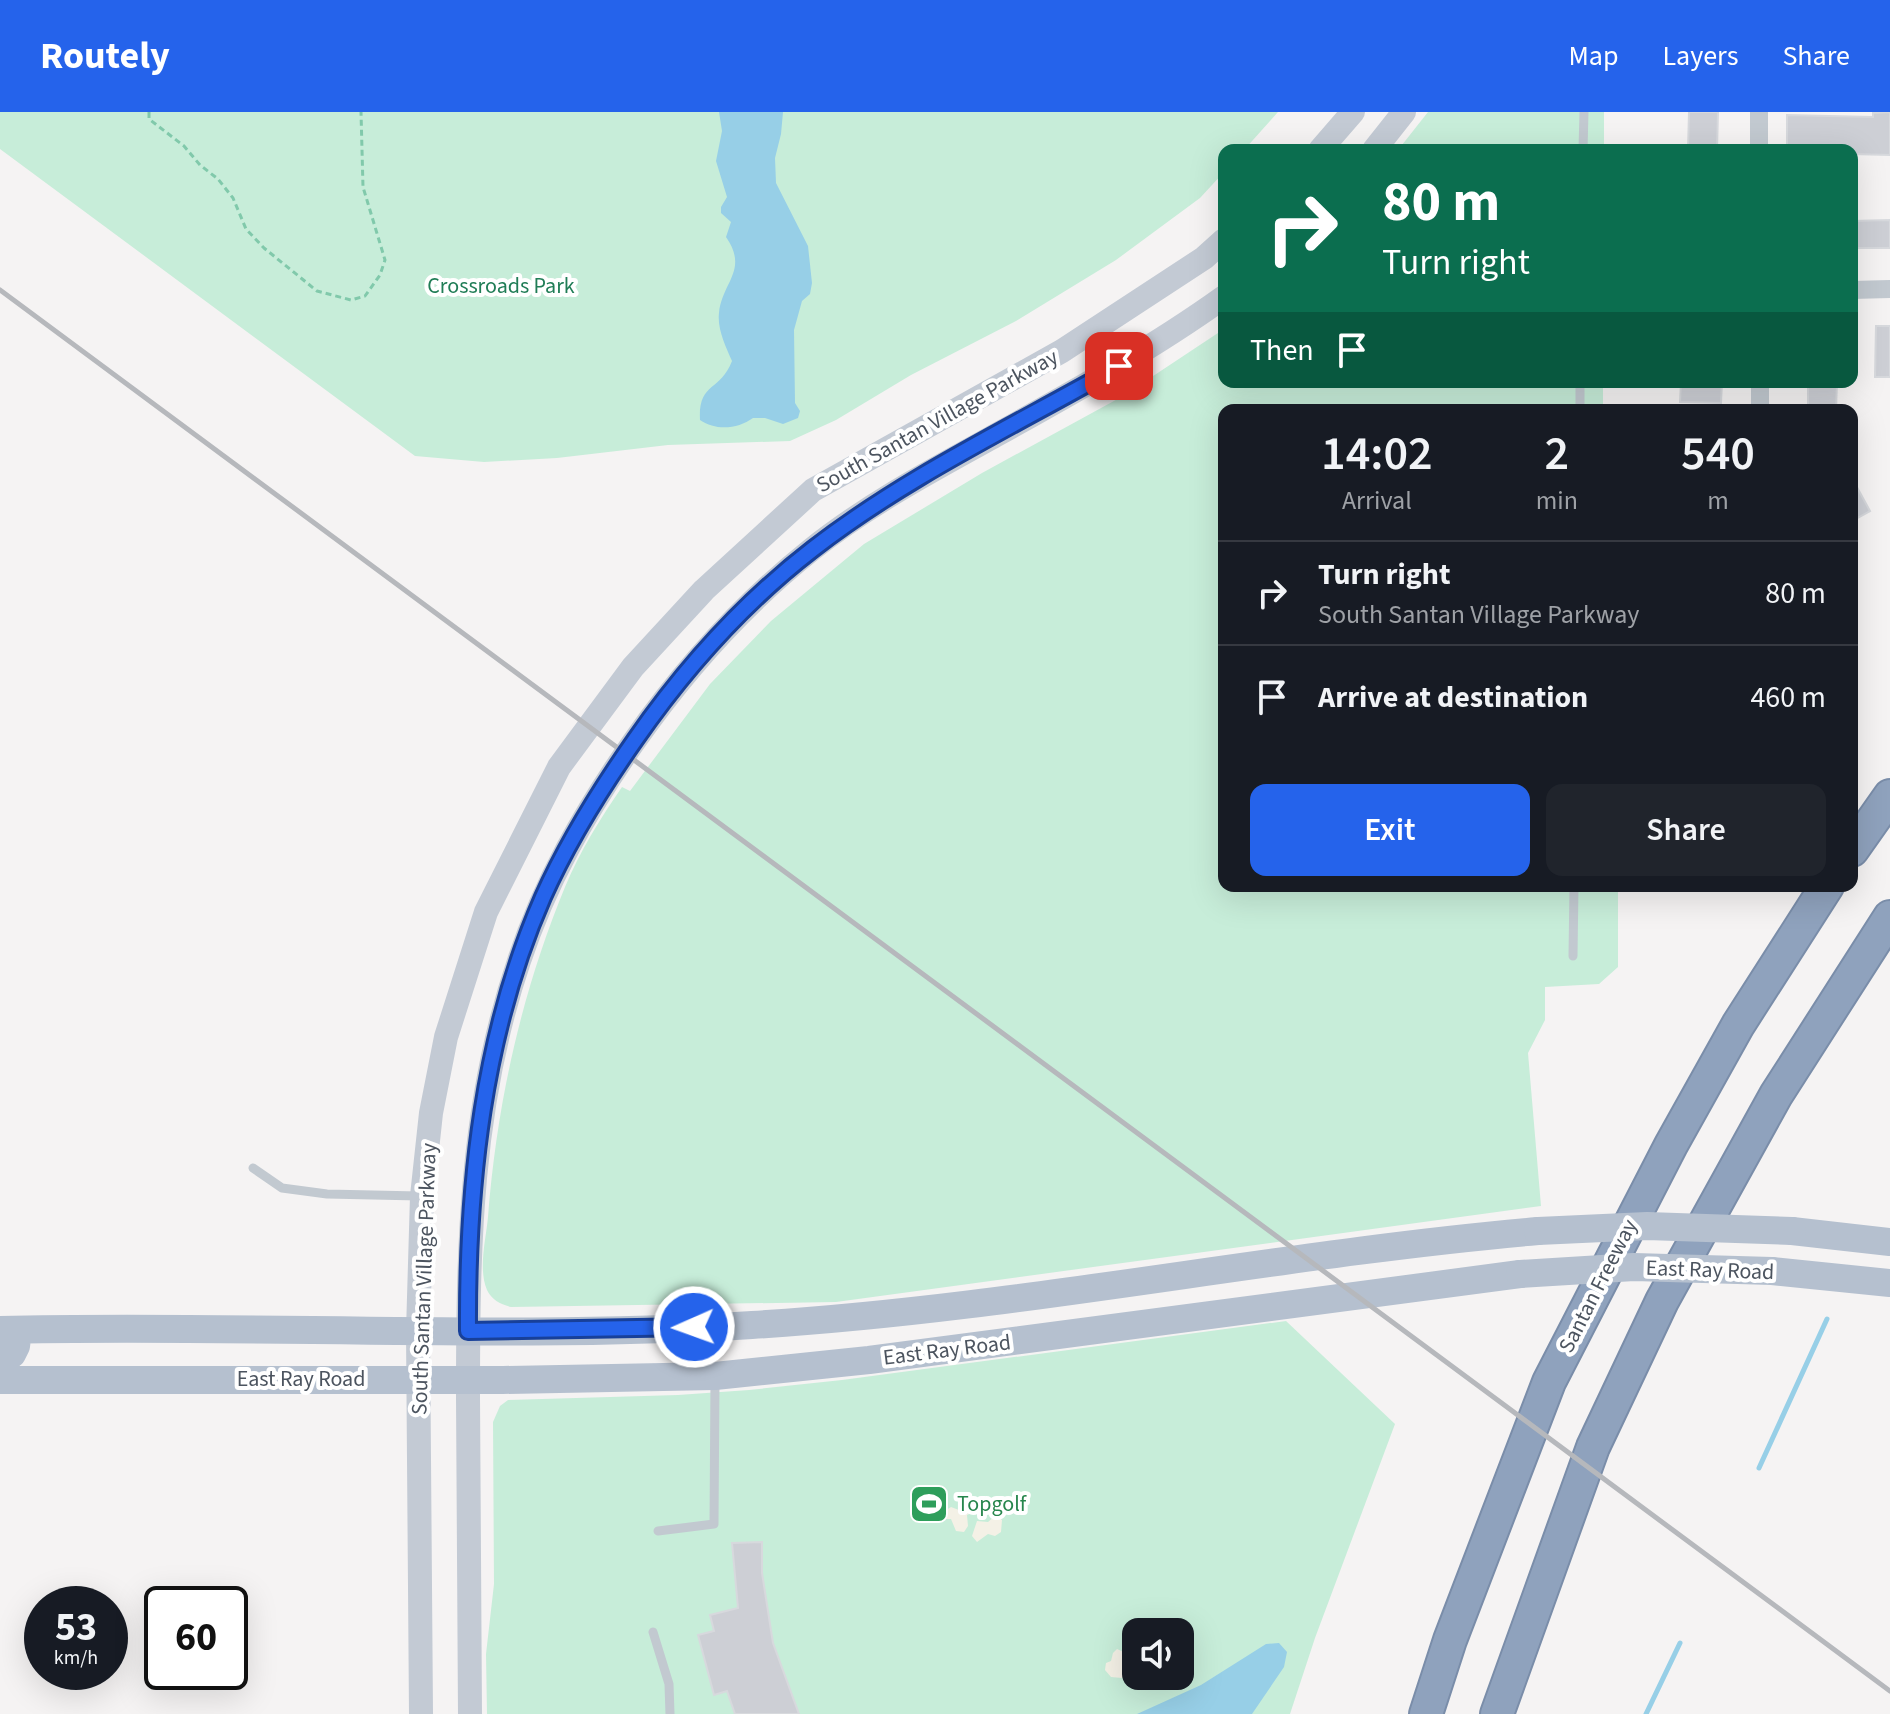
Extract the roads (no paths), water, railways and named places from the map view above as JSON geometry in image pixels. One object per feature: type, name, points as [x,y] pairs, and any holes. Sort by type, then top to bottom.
[{"type":"highway","points":[[1858,841],[1890,796]]},
{"type":"highway","name":"Santan Freeway","points":[[1426,1714],[1450,1640],[1549,1382],[1671,1145],[1738,1025],[1823,892]]},
{"type":"highway","points":[[1497,1714],[1593,1447],[1662,1301],[1776,1095],[1890,917]]},
{"type":"main road","points":[[1325,144],[1353,112]]},
{"type":"main road","points":[[1379,144],[1404,112]]},
{"type":"main road","name":"South Santan Village Parkway","points":[[421,1714],[418,1331],[422,1196],[431,1113],[446,1037],[486,912],[559,767],[633,667],[704,590],[813,490],[1062,351],[1204,258],[1218,245]]},
{"type":"main road","name":"South Santan Village Parkway","points":[[470,1714],[468,1331],[469,1249],[476,1151],[497,1039],[517,964],[543,898],[583,819],[662,701],[697,656],[813,549],[944,463],[1119,366],[1218,301]]},
{"type":"main road","name":"East Ray Road","points":[[9,1330],[468,1331],[749,1325],[928,1311],[1443,1239],[1538,1231],[1662,1226],[1792,1231],[1890,1242]]},
{"type":"main road","name":"East Ray Road","points":[[0,1380],[715,1376],[869,1360],[1520,1274],[1648,1267],[1772,1271],[1890,1283]]},
{"type":"main road","points":[[0,1358],[12,1354],[16,1346],[9,1330]]},
{"type":"street","points":[[1759,112],[1759,144]]},
{"type":"street","points":[[1858,290],[1890,289]]},
{"type":"lane","points":[[1583,144],[1584,112]]},
{"type":"lane","points":[[1573,956],[1574,892]]},
{"type":"lane","points":[[253,1168],[282,1188],[327,1194],[422,1196]]},
{"type":"lane","points":[[658,1531],[714,1524],[715,1376]]},
{"type":"lane","points":[[653,1632],[669,1684],[670,1714]]},
{"type":"water","points":[[719,112],[783,112],[775,158],[776,183],[808,246],[812,283],[810,294],[802,301],[794,330],[795,403],[800,411],[798,418],[783,424],[753,418],[734,426],[720,427],[700,420],[702,399],[722,378],[732,361],[719,325],[721,302],[735,267],[735,258],[726,237],[731,222],[721,213],[727,197],[716,161],[722,131]]},
{"type":"water","points":[[1279,1643],[1287,1652],[1284,1667],[1252,1714],[1137,1714],[1194,1690],[1266,1644]]},
{"type":"waterway","points":[[1759,1468],[1827,1319]]},
{"type":"waterway","points":[[1646,1714],[1680,1643]]},
{"type":"railway","points":[[0,290],[1890,1691]]},
{"type":"place","name":"Topgolf","points":[[929,1504]]},
{"type":"park label","name":"Crossroads Park","points":[[501,286]]}]
